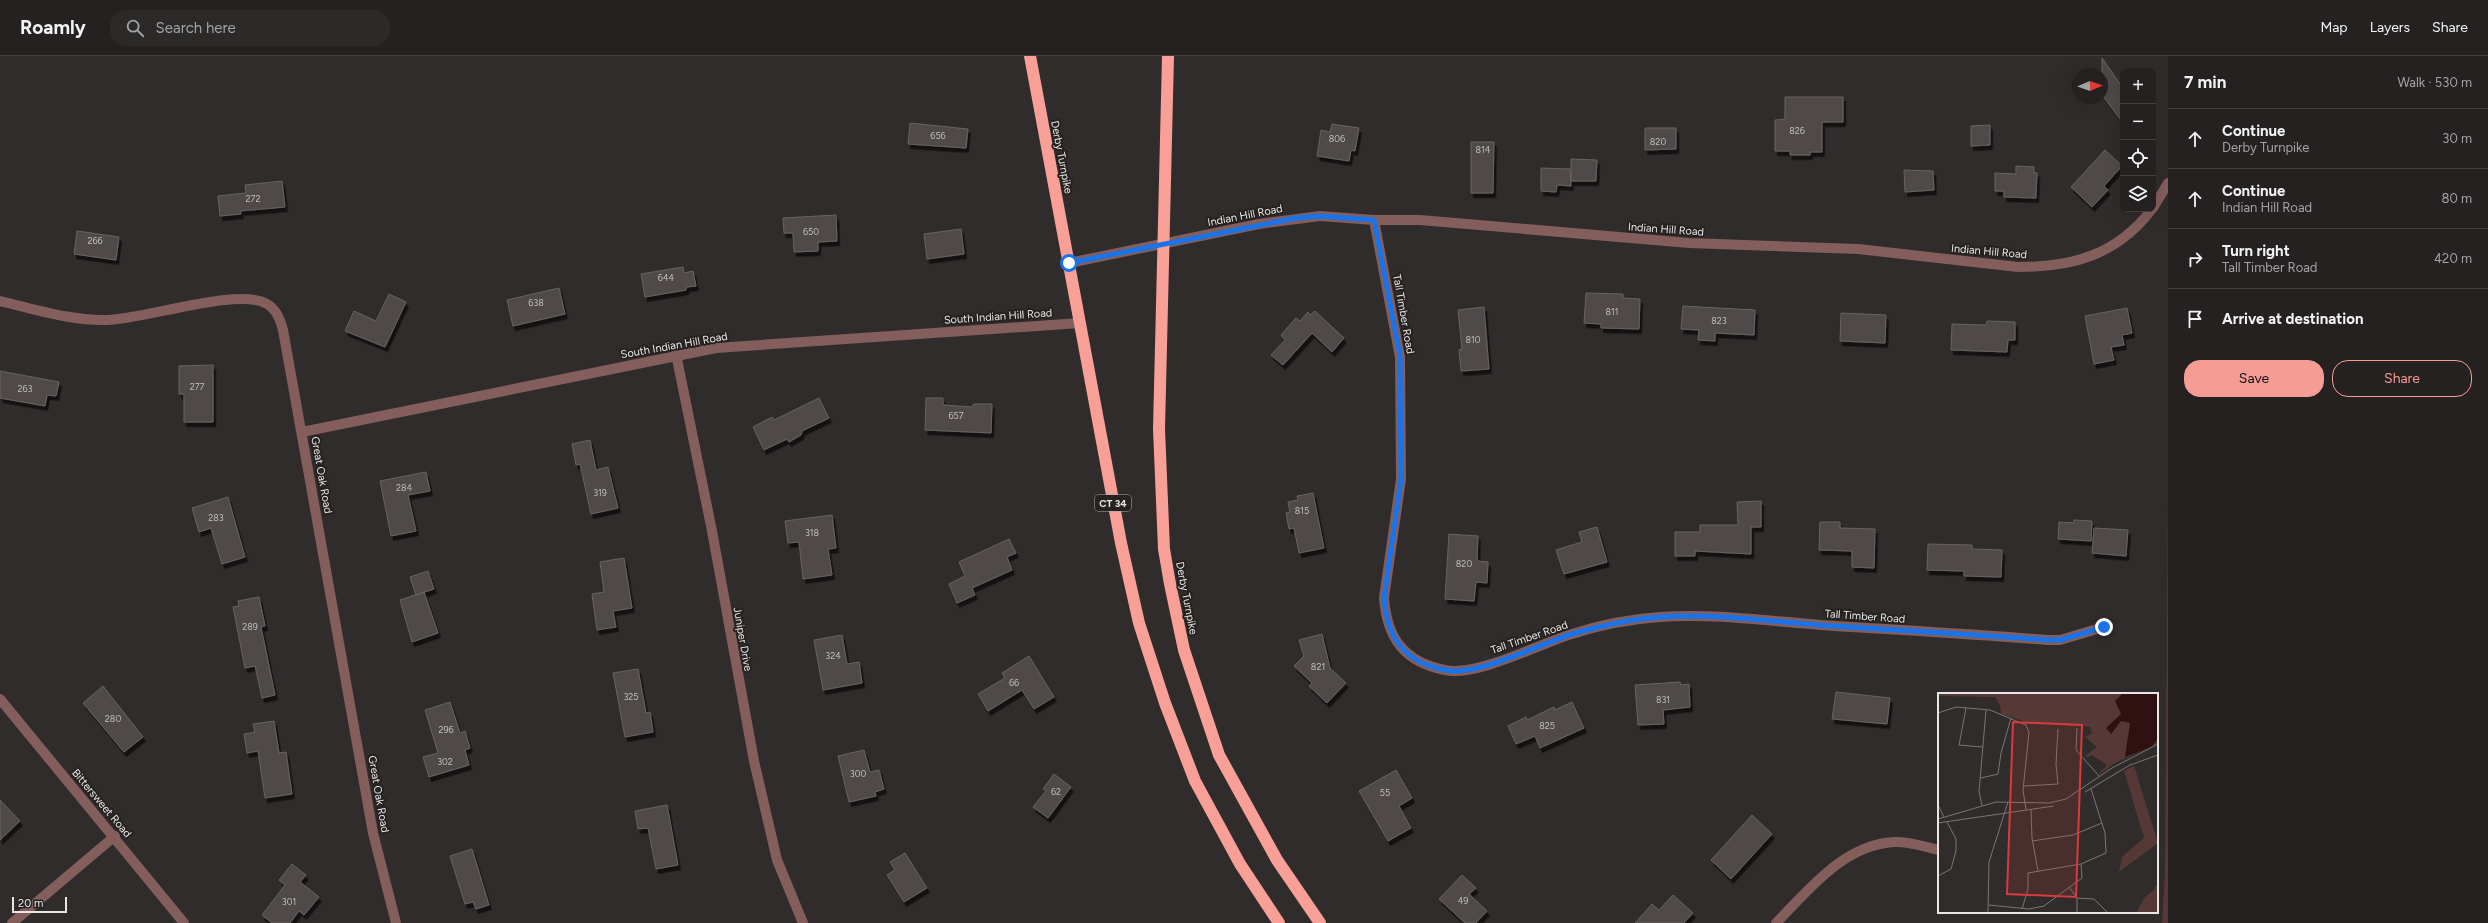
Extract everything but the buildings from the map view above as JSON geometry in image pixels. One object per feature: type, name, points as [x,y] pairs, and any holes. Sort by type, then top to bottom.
[{"type":"highway","name":"Derby Turnpike","points":[[1030,56],[1120,543],[1139,623],[1162,695],[1195,781],[1240,864],[1279,923]]},
{"type":"highway","name":"Derby Turnpike","points":[[1168,56],[1162,245],[1159,429],[1164,548],[1177,618],[1192,678],[1219,754],[1276,860],[1320,923]]},
{"type":"street","name":"Indian Hill Road","points":[[2156,203],[2168,183]]},
{"type":"street","name":"Indian Hill Road","points":[[1162,245],[1296,218],[1320,216],[1374,220],[1420,220],[1689,243],[1858,249],[2018,266],[2045,267],[2091,257],[2111,247],[2130,233],[2149,212]]},
{"type":"street","name":"Tall Timber Road","points":[[1374,220],[1400,356],[1401,479],[1384,598],[1385,618],[1393,636],[1407,655],[1425,665],[1447,671],[1469,670],[1570,634],[1613,623],[1660,617],[1751,620],[2048,640],[2060,640],[2104,627]]},
{"type":"street","points":[[1069,263],[1162,245]]},
{"type":"street","name":"Great Oak Road","points":[[0,301],[94,320],[120,319],[235,298],[259,300],[273,308],[280,321],[302,432],[373,833],[396,923]]},
{"type":"street","name":"South Indian Hill Road","points":[[302,432],[676,354],[716,348],[1080,323]]},
{"type":"street","name":"Juniper Drive","points":[[676,354],[712,531],[754,761],[778,860],[803,923]]},
{"type":"street","name":"Bittersweet Road","points":[[0,699],[115,836],[184,923]]},
{"type":"street","points":[[12,923],[115,836]]},
{"type":"street","points":[[1776,923],[1843,859],[1868,846],[1895,842],[1938,850]]},
{"type":"shaded area","points":[[2168,506],[2168,923],[2162,923],[2165,872]]},
{"type":"route","points":[[1069,263],[1111,256],[1259,224],[1296,218],[1320,216],[1374,220],[1400,356],[1401,479],[1384,598],[1385,618],[1393,636],[1407,655],[1425,665],[1447,671],[1469,670],[1535,648],[1570,634],[1613,623],[1660,617],[1751,620],[2038,640],[2060,640],[2104,627]]}]
